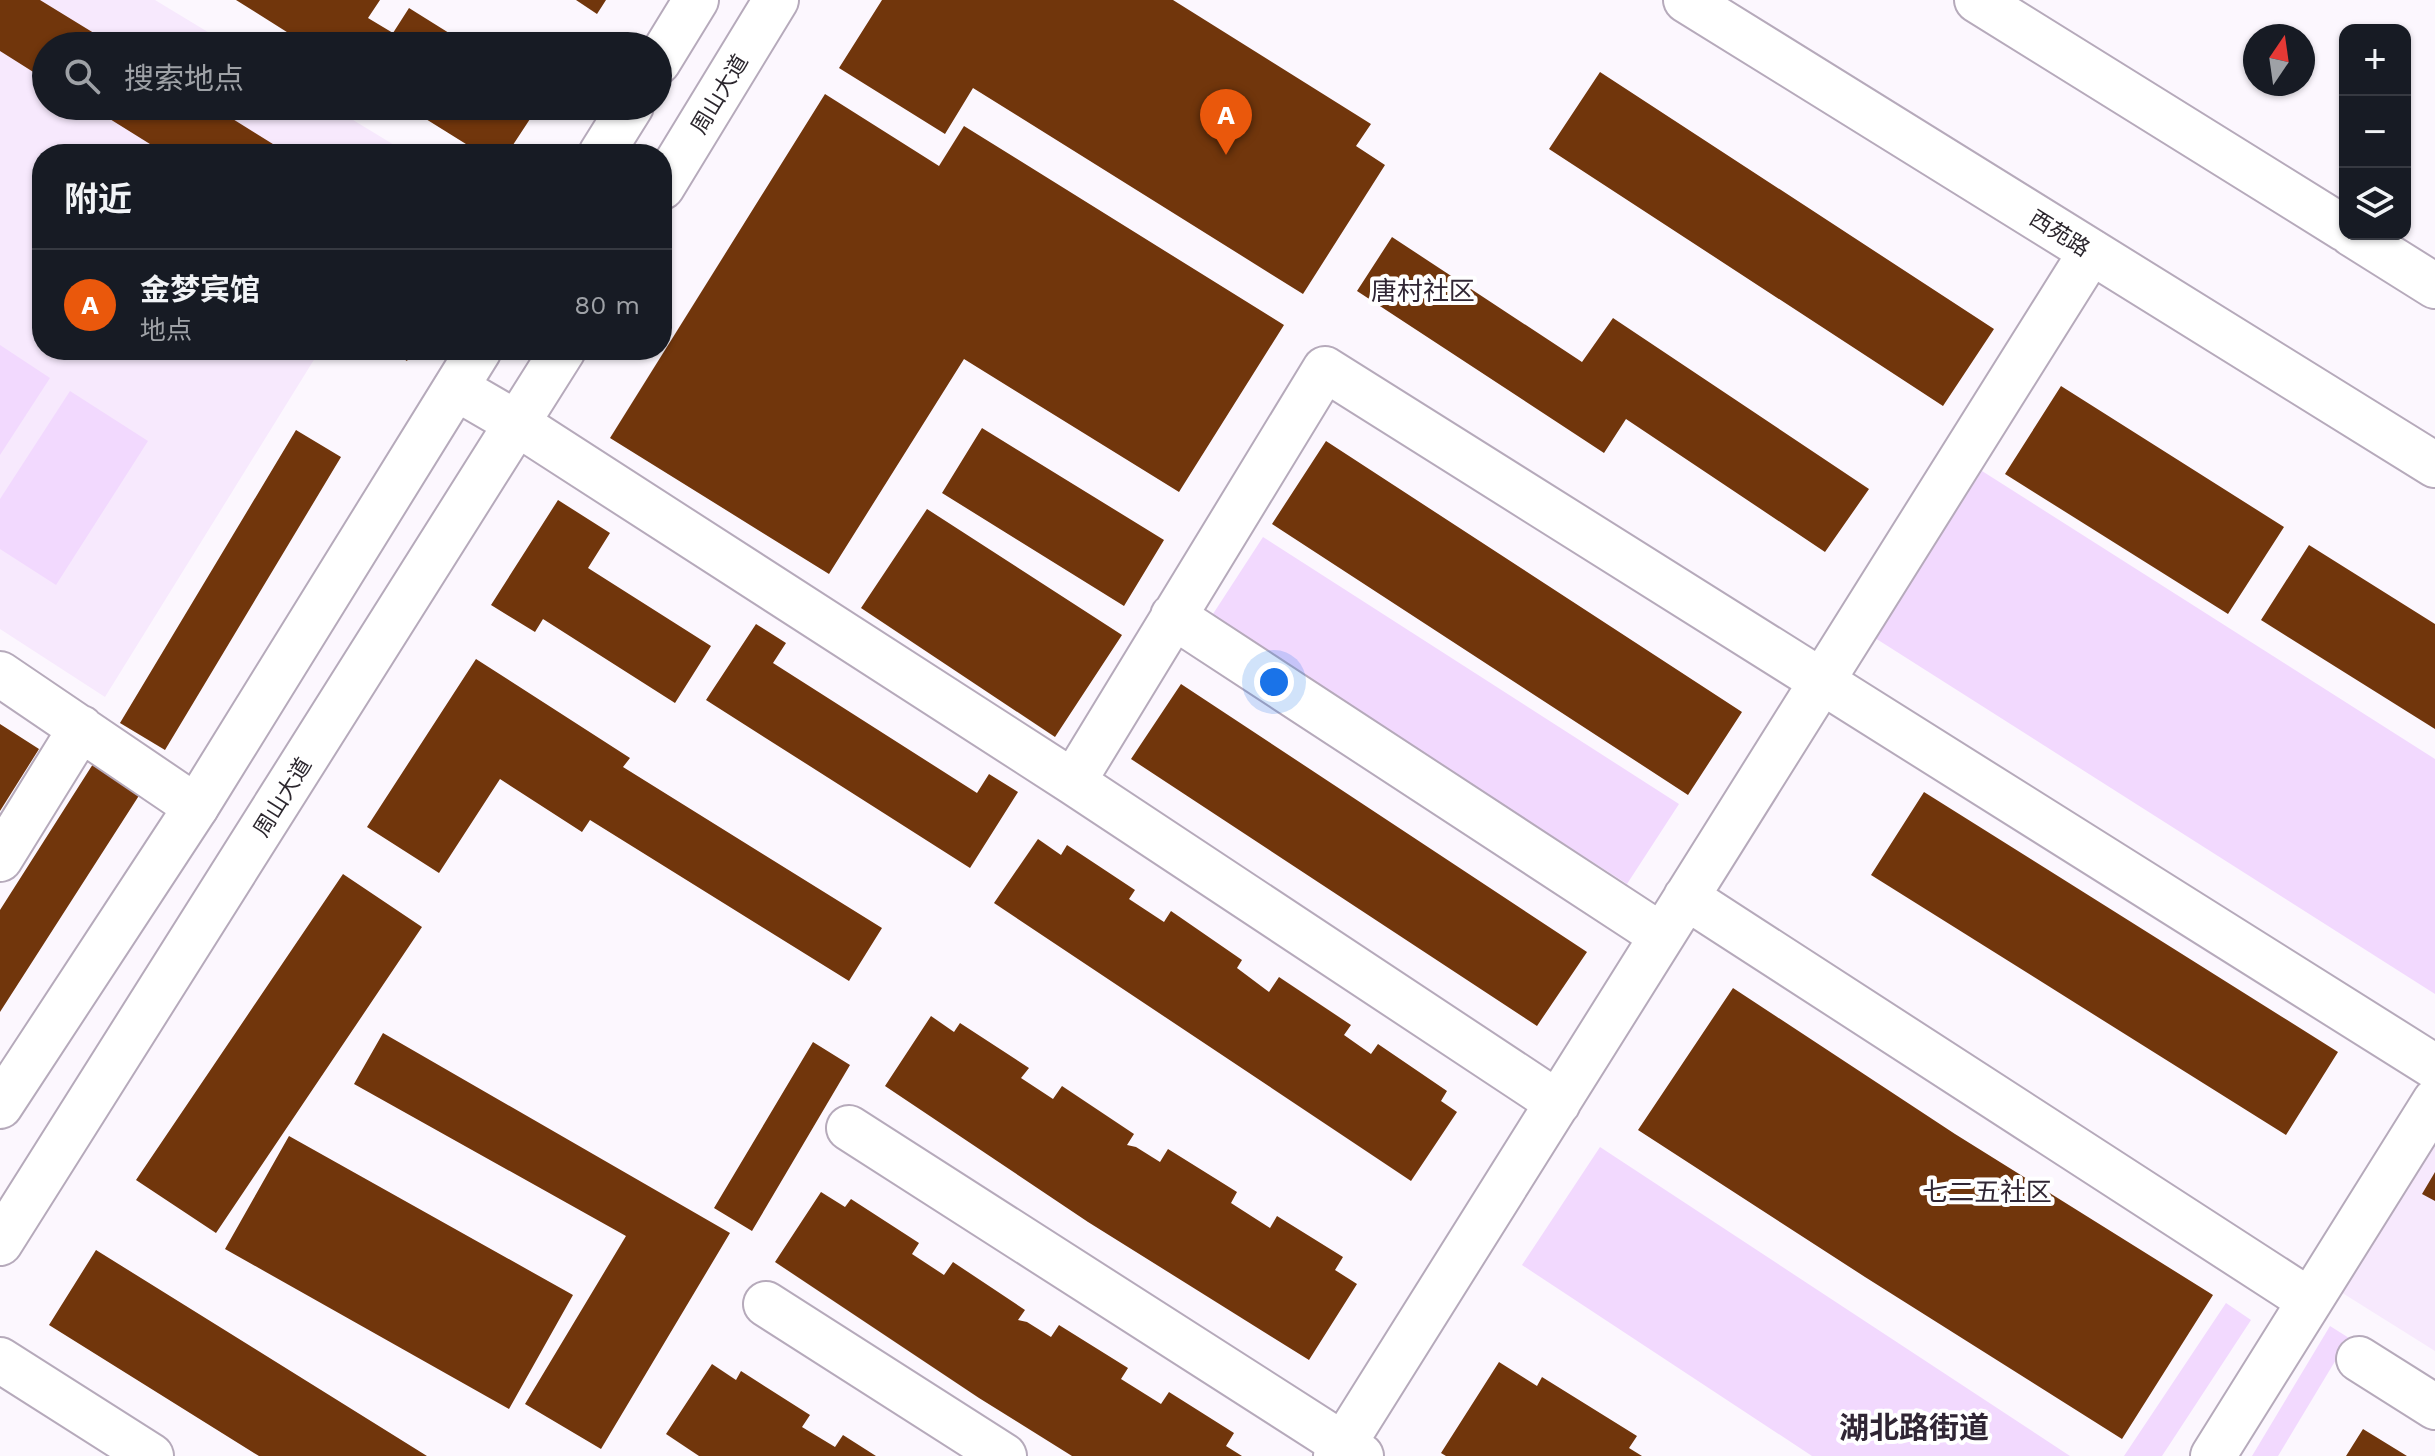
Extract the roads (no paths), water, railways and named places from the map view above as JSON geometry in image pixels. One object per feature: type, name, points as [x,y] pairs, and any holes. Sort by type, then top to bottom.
[{"type":"main road","points":[[672,39],[696,0]]},
{"type":"main road","name":"周山大道","points":[[672,171],[776,0]]},
{"type":"main road","name":"西苑路","points":[[1686,0],[2435,465]]},
{"type":"main road","points":[[1977,0],[2339,225]]},
{"type":"main road","points":[[607,144],[622,120]]},
{"type":"main road","points":[[2362,240],[2435,286]]},
{"type":"main road","points":[[849,1128],[1347,1452],[1558,1103],[2091,252]]},
{"type":"main road","points":[[0,1106],[196,807],[473,360]]},
{"type":"main road","name":"周山大道","points":[[0,1243],[557,360]]},
{"type":"main road","points":[[1073,782],[1325,369],[2435,1067]]},
{"type":"main road","points":[[456,388],[518,424],[1073,782],[1558,1103]]},
{"type":"main road","points":[[1173,616],[1662,936]]},
{"type":"main road","points":[[0,674],[196,807]]},
{"type":"main road","points":[[0,859],[81,728]]},
{"type":"main road","points":[[1686,897],[2310,1301]]},
{"type":"main road","points":[[2213,1456],[2435,1101]]},
{"type":"main road","points":[[766,1304],[1004,1456]]},
{"type":"main road","points":[[2359,1359],[2435,1407]]},
{"type":"main road","points":[[0,1360],[151,1456]]},
{"type":"place","name":"金梦宾馆","points":[[1226,155]]},
{"type":"district","name":"唐村社区","points":[[1423,291]]},
{"type":"district","name":"七二五社区","points":[[1987,1192]]},
{"type":"district","name":"湖北路街道","points":[[1914,1428]]}]
